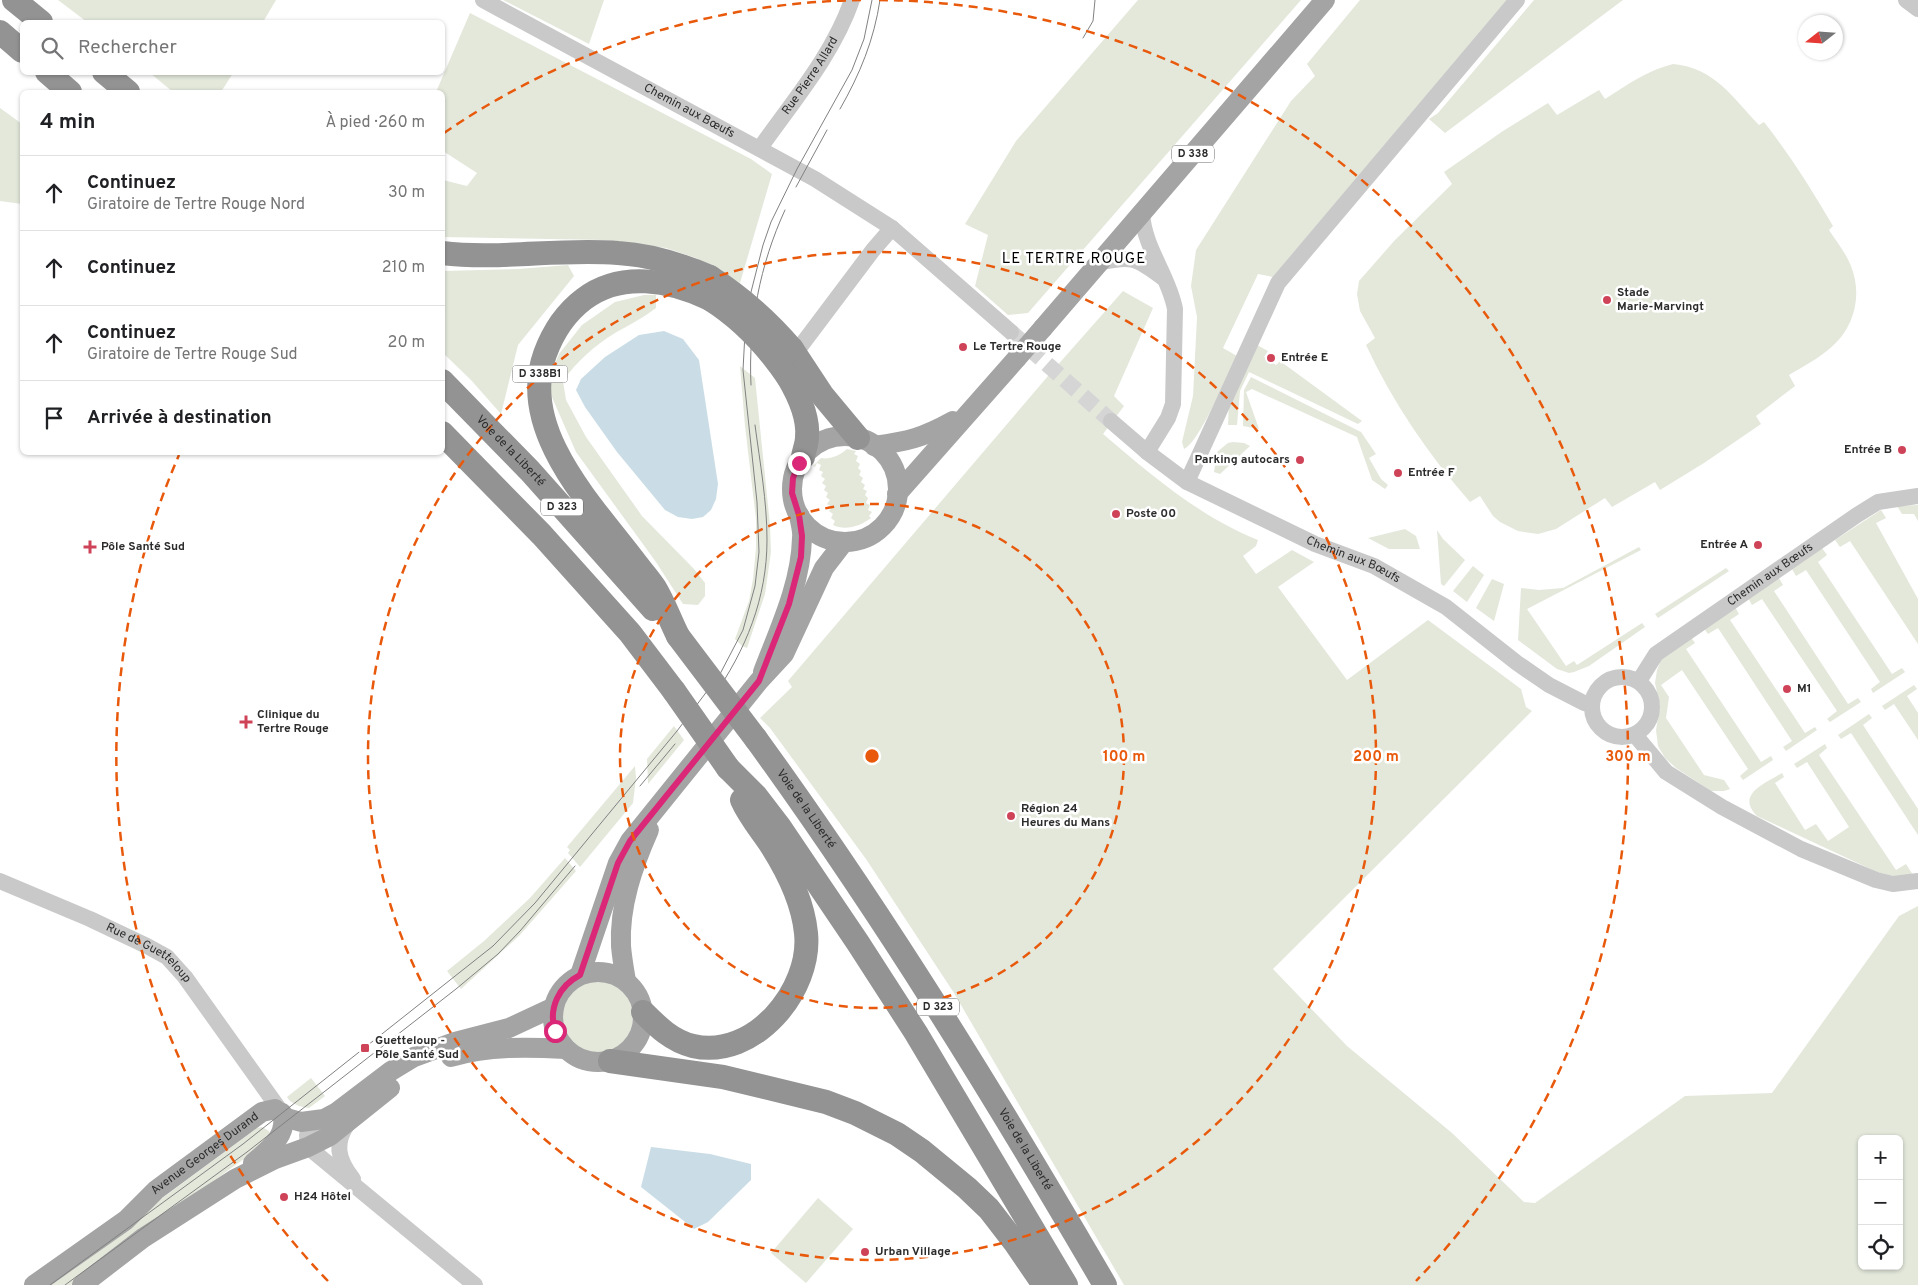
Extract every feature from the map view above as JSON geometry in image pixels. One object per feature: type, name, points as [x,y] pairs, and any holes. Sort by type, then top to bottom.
[{"type":"highway","points":[[14,0],[39,20]]},
{"type":"highway","points":[[0,32],[20,49]]},
{"type":"highway","points":[[50,75],[68,90]]},
{"type":"highway","points":[[108,75],[126,90]]},
{"type":"highway","points":[[445,253],[476,255],[617,252],[666,260],[710,288],[731,290],[761,315],[794,351],[832,407],[866,442]]},
{"type":"highway","name":"D 338B1","points":[[678,636],[655,588],[592,506],[554,448],[543,421],[538,396],[540,372],[548,344],[563,319],[573,308],[598,290],[613,284],[651,282],[672,284],[692,291],[710,288],[722,307],[765,346],[788,377],[802,404],[807,437],[803,457]]},
{"type":"highway","name":"Voie de la Liberté","points":[[445,384],[530,471],[678,636],[756,739],[886,926],[945,1018],[1105,1285]]},
{"type":"highway","name":"D 323","points":[[445,436],[542,535],[624,626],[674,691],[728,768],[756,796],[773,818],[858,943],[916,1033],[1066,1285]]},
{"type":"highway","points":[[643,1012],[659,1028],[677,1040],[694,1046],[715,1048],[742,1040],[759,1030],[784,1006],[798,982],[807,948],[800,906],[785,870],[746,808],[728,768]]},
{"type":"highway","points":[[610,1061],[723,1077],[817,1100],[855,1113],[897,1134],[922,1151],[989,1209],[1044,1285]]},
{"type":"main road","name":"D 338","points":[[897,494],[1044,328],[1325,0]]},
{"type":"main road","name":"D 338","points":[[866,442],[904,442],[921,438],[966,414]]},
{"type":"main road","points":[[842,436],[866,442],[884,455],[892,467],[896,480],[897,494],[890,516],[880,528],[866,537],[844,542],[835,541],[818,534],[810,529],[799,515],[793,501],[792,485],[795,470],[803,457],[814,446],[828,439],[842,436]]},
{"type":"main road","points":[[759,681],[789,604],[801,557],[802,536],[799,515]]},
{"type":"main road","points":[[580,975],[618,863],[630,841],[759,681],[784,654],[824,568],[844,542]]},
{"type":"main road","points":[[626,981],[621,946],[624,908],[629,884],[637,858],[665,799]]},
{"type":"main road","points":[[591,972],[614,974],[626,981],[637,993],[643,1012],[643,1027],[636,1043],[626,1053],[610,1061],[586,1061],[573,1055],[559,1040],[554,1027],[554,1007],[562,990],[580,975],[591,972]]},
{"type":"main road","name":"Avenue Georges Durand","points":[[34,1285],[126,1220],[156,1190],[255,1116],[270,1109],[275,1109],[287,1118],[301,1122],[324,1118],[337,1112],[390,1071],[414,1057],[455,1042],[509,1028],[554,1007]]},
{"type":"main road","points":[[82,1285],[143,1238],[235,1179],[275,1159],[308,1147],[330,1136],[400,1080],[429,1064],[472,1051],[525,1047],[566,1048]]},
{"type":"main road","points":[[235,1179],[269,1149],[277,1139],[284,1123],[282,1113]]},
{"type":"street","name":"Chemin aux Bœufs","points":[[483,0],[815,179],[892,228],[1012,332]]},
{"type":"street","name":"Rue Pierre Allard","points":[[760,148],[816,70],[844,23],[852,0]]},
{"type":"street","points":[[1187,482],[1278,283],[1517,0]]},
{"type":"street","points":[[1906,0],[1918,9]]},
{"type":"street","points":[[1142,213],[1144,230],[1150,248],[1172,294],[1175,309],[1173,404],[1168,418],[1147,452]]},
{"type":"street","points":[[794,351],[800,347],[892,228]]},
{"type":"street","points":[[1099,263],[1130,258],[1145,264],[1164,280]]},
{"type":"street","name":"Chemin aux Bœufs","points":[[1111,421],[1147,452],[1187,482],[1315,544],[1374,566],[1446,607],[1517,663],[1549,685],[1584,703],[1592,705]]},
{"type":"street","name":"Chemin aux Bœufs","points":[[1639,681],[1656,654],[1857,515],[1878,502],[1918,496]]},
{"type":"street","points":[[1619,676],[1630,677],[1639,681],[1648,690],[1652,702],[1652,714],[1646,726],[1636,735],[1624,737],[1612,735],[1601,728],[1594,718],[1592,705],[1597,690],[1609,679],[1619,676]]},
{"type":"street","points":[[1636,735],[1666,772],[1722,807],[1801,848],[1876,880],[1893,884],[1918,881]]},
{"type":"street","name":"Rue de Guetteloup","points":[[0,881],[90,919],[167,957],[185,977],[282,1113]]},
{"type":"street","name":"Rue de Guetteloup","points":[[255,1116],[260,1108],[262,1095],[256,1077]]},
{"type":"street","points":[[354,1117],[343,1130],[339,1138],[339,1145],[343,1162],[349,1174],[365,1194]]},
{"type":"street","points":[[324,1118],[307,1135],[308,1147],[475,1285]]},
{"type":"shaded area","points":[[58,0],[276,0],[264,20],[84,20]]},
{"type":"shaded area","points":[[503,0],[604,0],[589,44]]},
{"type":"shaded area","points":[[1138,0],[1301,0],[1028,313],[1008,315],[975,286],[988,235],[965,224],[1016,141]]},
{"type":"shaded area","points":[[1360,0],[1508,0],[1273,277],[1258,274],[1223,348],[1237,356],[1205,422],[1190,444],[1184,449],[1182,442],[1193,396],[1197,317],[1191,286],[1196,250],[1291,101],[1315,76],[1307,64]]},
{"type":"shaded area","points":[[1534,0],[1623,0],[1445,133],[1429,119],[1438,113]]},
{"type":"shaded area","points":[[470,13],[751,159],[772,174],[740,283],[696,258],[666,248],[604,240],[445,237],[445,180],[467,186],[477,173],[445,152],[445,90],[437,90],[445,75]]},
{"type":"shaded area","name":"Stade Marie-Marvingt","points":[[1673,64],[1700,71],[1722,85],[1759,125],[1764,122],[1783,147],[1833,226],[1829,230],[1851,266],[1855,277],[1856,289],[1854,312],[1850,323],[1837,342],[1819,357],[1789,375],[1795,386],[1756,416],[1761,424],[1704,463],[1660,490],[1655,482],[1612,507],[1605,498],[1556,529],[1538,534],[1518,531],[1500,522],[1493,516],[1480,496],[1470,502],[1412,427],[1376,366],[1366,345],[1375,338],[1360,311],[1357,294],[1359,281],[1395,240],[1452,184],[1444,172],[1503,131],[1548,103],[1557,115],[1599,90],[1605,99],[1646,74]]},
{"type":"shaded area","points":[[152,75],[232,75],[222,90],[171,90]]},
{"type":"shaded area","points":[[0,108],[20,123],[20,204],[0,201]]},
{"type":"shaded area","points":[[568,265],[574,276],[518,345],[501,414],[471,380],[445,355],[445,271],[518,269]]},
{"type":"shaded area","name":"Région 24 Heures du Mans","points":[[1123,291],[1153,308],[1114,396],[1124,406],[1103,434],[1157,479],[1196,507],[1258,540],[1256,546],[1243,556],[1256,574],[1292,550],[1314,562],[1278,587],[1347,680],[1428,620],[1521,689],[1526,707],[1532,711],[1273,969],[1347,1046],[1452,1133],[1524,1202],[1535,1203],[1685,1096],[1772,1093],[1899,916],[1918,906],[1918,1285],[1124,1285],[954,993],[866,859],[770,728],[760,718],[792,687],[788,681],[1048,376]]},
{"type":"shaded area","points":[[644,295],[656,295],[656,308],[593,348],[580,361],[563,381],[566,400],[586,437],[642,516],[694,569],[705,583],[705,596],[698,605],[683,604],[656,562],[576,452],[551,395],[550,376],[559,354],[582,325],[615,302]]},
{"type":"shaded area","points":[[664,331],[683,339],[699,360],[718,484],[716,499],[711,510],[703,517],[692,519],[678,517],[665,510],[617,452],[585,407],[576,390],[581,379],[605,357],[639,335]]},
{"type":"shaded area","points":[[1257,345],[1268,351],[1264,357],[1276,365],[1280,361],[1362,421],[1358,424],[1249,372],[1240,391],[1237,425],[1228,425],[1229,402]]},
{"type":"shaded area","points":[[740,366],[755,378],[771,552],[765,594],[747,648],[735,639],[749,601],[753,579],[756,519]]},
{"type":"shaded area","points":[[1251,377],[1361,432],[1376,454],[1369,458],[1381,479],[1388,485],[1385,489],[1372,480],[1357,437],[1252,389],[1246,392],[1259,429],[1243,426],[1244,390]]},
{"type":"shaded area","points":[[1228,443],[1244,443],[1250,446],[1220,474],[1214,472],[1217,452]]},
{"type":"shaded area","points":[[847,449],[856,451],[854,454],[858,456],[856,461],[860,464],[858,468],[861,471],[859,475],[863,478],[861,482],[865,485],[863,489],[867,491],[865,495],[868,498],[866,503],[870,505],[868,510],[872,512],[869,516],[871,518],[863,523],[843,528],[833,525],[835,521],[831,518],[833,514],[829,511],[832,507],[827,504],[830,500],[826,497],[828,493],[824,490],[826,486],[822,483],[825,479],[821,476],[823,472],[819,470],[821,465],[817,463],[815,467],[813,466],[821,458],[835,456]]},
{"type":"shaded area","points":[[1918,505],[1918,521],[1914,514],[1902,514],[1897,506]]},
{"type":"shaded area","points":[[1881,510],[1886,518],[1876,523],[1918,599],[1918,644],[1850,541],[1840,547],[1835,540]]},
{"type":"shaded area","points":[[1405,529],[1416,536],[1420,549],[1389,549],[1368,538]]},
{"type":"shaded area","points":[[1437,530],[1443,539],[1465,560],[1444,586],[1441,584]]},
{"type":"shaded area","points":[[1639,547],[1641,550],[1527,609],[1566,666],[1574,661],[1577,665],[1642,623],[1645,627],[1589,666],[1569,673],[1557,669],[1518,640],[1521,588],[1539,590],[1563,588]]},
{"type":"shaded area","points":[[1822,548],[1827,555],[1818,562],[1892,674],[1902,668],[1905,672],[1873,693],[1871,689],[1880,682],[1806,570],[1796,576],[1792,569]]},
{"type":"shaded area","points":[[1473,566],[1484,575],[1467,602],[1453,591]]},
{"type":"shaded area","points":[[1726,568],[1729,571],[1658,618],[1655,614]]},
{"type":"shaded area","points":[[1779,578],[1783,585],[1774,591],[1848,704],[1858,698],[1861,702],[1830,722],[1827,719],[1837,711],[1762,599],[1752,605],[1748,598]]},
{"type":"shaded area","points":[[1492,579],[1504,584],[1494,621],[1476,608]]},
{"type":"shaded area","points":[[1735,607],[1739,614],[1730,620],[1805,733],[1815,727],[1817,730],[1786,751],[1783,747],[1792,741],[1718,628],[1708,634],[1703,627]]},
{"type":"shaded area","points":[[1690,636],[1695,643],[1686,649],[1761,762],[1771,756],[1773,760],[1743,780],[1740,776],[1748,769],[1682,670],[1661,685],[1669,697],[1666,718],[1704,775],[1724,780],[1730,789],[1724,791],[1711,791],[1676,768],[1665,758],[1658,746],[1656,730],[1660,706],[1655,683],[1657,670],[1661,660]]},
{"type":"shaded area","points":[[1914,685],[1917,689],[1907,696],[1918,713],[1918,740],[1894,704],[1885,710],[1882,706]]},
{"type":"shaded area","points":[[1869,714],[1872,718],[1863,725],[1918,809],[1918,835],[1851,733],[1841,739],[1838,735]]},
{"type":"shaded area","points":[[674,726],[684,740],[648,784],[647,759]]},
{"type":"shaded area","points":[[1825,744],[1827,748],[1819,755],[1896,870],[1906,864],[1913,875],[1894,876],[1879,873],[1757,816],[1751,808],[1749,801],[1755,790],[1782,773],[1784,777],[1775,783],[1805,830],[1816,824],[1828,841],[1849,827],[1807,762],[1797,768],[1794,764]]},
{"type":"shaded area","points":[[635,766],[636,778],[633,803],[580,867],[568,853],[570,850],[567,847]]},
{"type":"shaded area","points":[[565,858],[576,871],[519,936],[461,989],[447,971],[484,941],[530,898]]},
{"type":"shaded area","points":[[597,981],[617,987],[627,997],[633,1017],[627,1037],[617,1047],[597,1053],[577,1047],[567,1037],[561,1017],[567,997],[577,987]]},
{"type":"shaded area","points":[[311,1078],[325,1096],[309,1108],[291,1102],[287,1097]]},
{"type":"shaded area","points":[[262,1127],[269,1131],[270,1137],[260,1147],[71,1285],[45,1285],[257,1128]]},
{"type":"shaded area","points":[[651,1147],[710,1154],[751,1164],[751,1180],[708,1222],[694,1229],[641,1187]]},
{"type":"shaded area","points":[[818,1198],[853,1229],[806,1283],[771,1253]]},
{"type":"tunnel","points":[[1011,332],[1111,421]]},
{"type":"tram line","points":[[50,1285],[243,1144],[493,946],[535,903],[677,731],[720,674],[743,630],[755,586],[759,552],[757,502],[743,370],[746,314],[763,245],[771,222],[797,169],[852,70],[864,39],[872,0]]},
{"type":"tram line","points":[[840,109],[854,83],[865,56],[874,29],[880,0]]},
{"type":"tram line","points":[[1083,38],[1093,21],[1095,0]]},
{"type":"tram line","points":[[796,187],[827,130]]},
{"type":"tram line","points":[[751,385],[754,318],[762,274],[785,210]]},
{"type":"tram line","points":[[713,697],[745,642],[759,603],[763,582],[766,561],[767,525],[755,425]]},
{"type":"tram line","points":[[640,786],[675,744]]},
{"type":"tram line","points":[[65,1285],[247,1152],[456,989],[498,954],[575,866]]},
{"type":"place","name":"Stade Marie-Marvingt","points":[[1607,300]]},
{"type":"place","name":"Le Tertre Rouge","points":[[963,347]]},
{"type":"place","name":"Entrée E","points":[[1271,358]]},
{"type":"place","name":"Entrée B","points":[[1902,450]]},
{"type":"place","name":"Parking autocars","points":[[1300,460]]},
{"type":"place","name":"Entrée F","points":[[1398,473]]},
{"type":"place","name":"Poste 00","points":[[1116,514]]},
{"type":"place","name":"Entrée A","points":[[1758,545]]},
{"type":"place","name":"Pôle Santé Sud","points":[[90,547]]},
{"type":"place","name":"M1","points":[[1787,689]]},
{"type":"place","name":"Clinique du Tertre Rouge","points":[[246,722]]},
{"type":"place","name":"Région 24 Heures du Mans","points":[[1011,816]]},
{"type":"place","name":"Guetteloup - Pôle Santé Sud","points":[[365,1048]]},
{"type":"place","name":"H24 Hôtel","points":[[284,1197]]},
{"type":"place","name":"Urban Village","points":[[865,1252]]},
{"type":"district","name":"LE TERTRE ROUGE","points":[[1074,259]]},
{"type":"route","points":[[555,1031],[553,1018],[557,998],[568,983],[580,975],[618,863],[630,841],[759,681],[789,604],[801,557],[802,536],[799,515],[792,493],[793,478],[799,463]]}]
